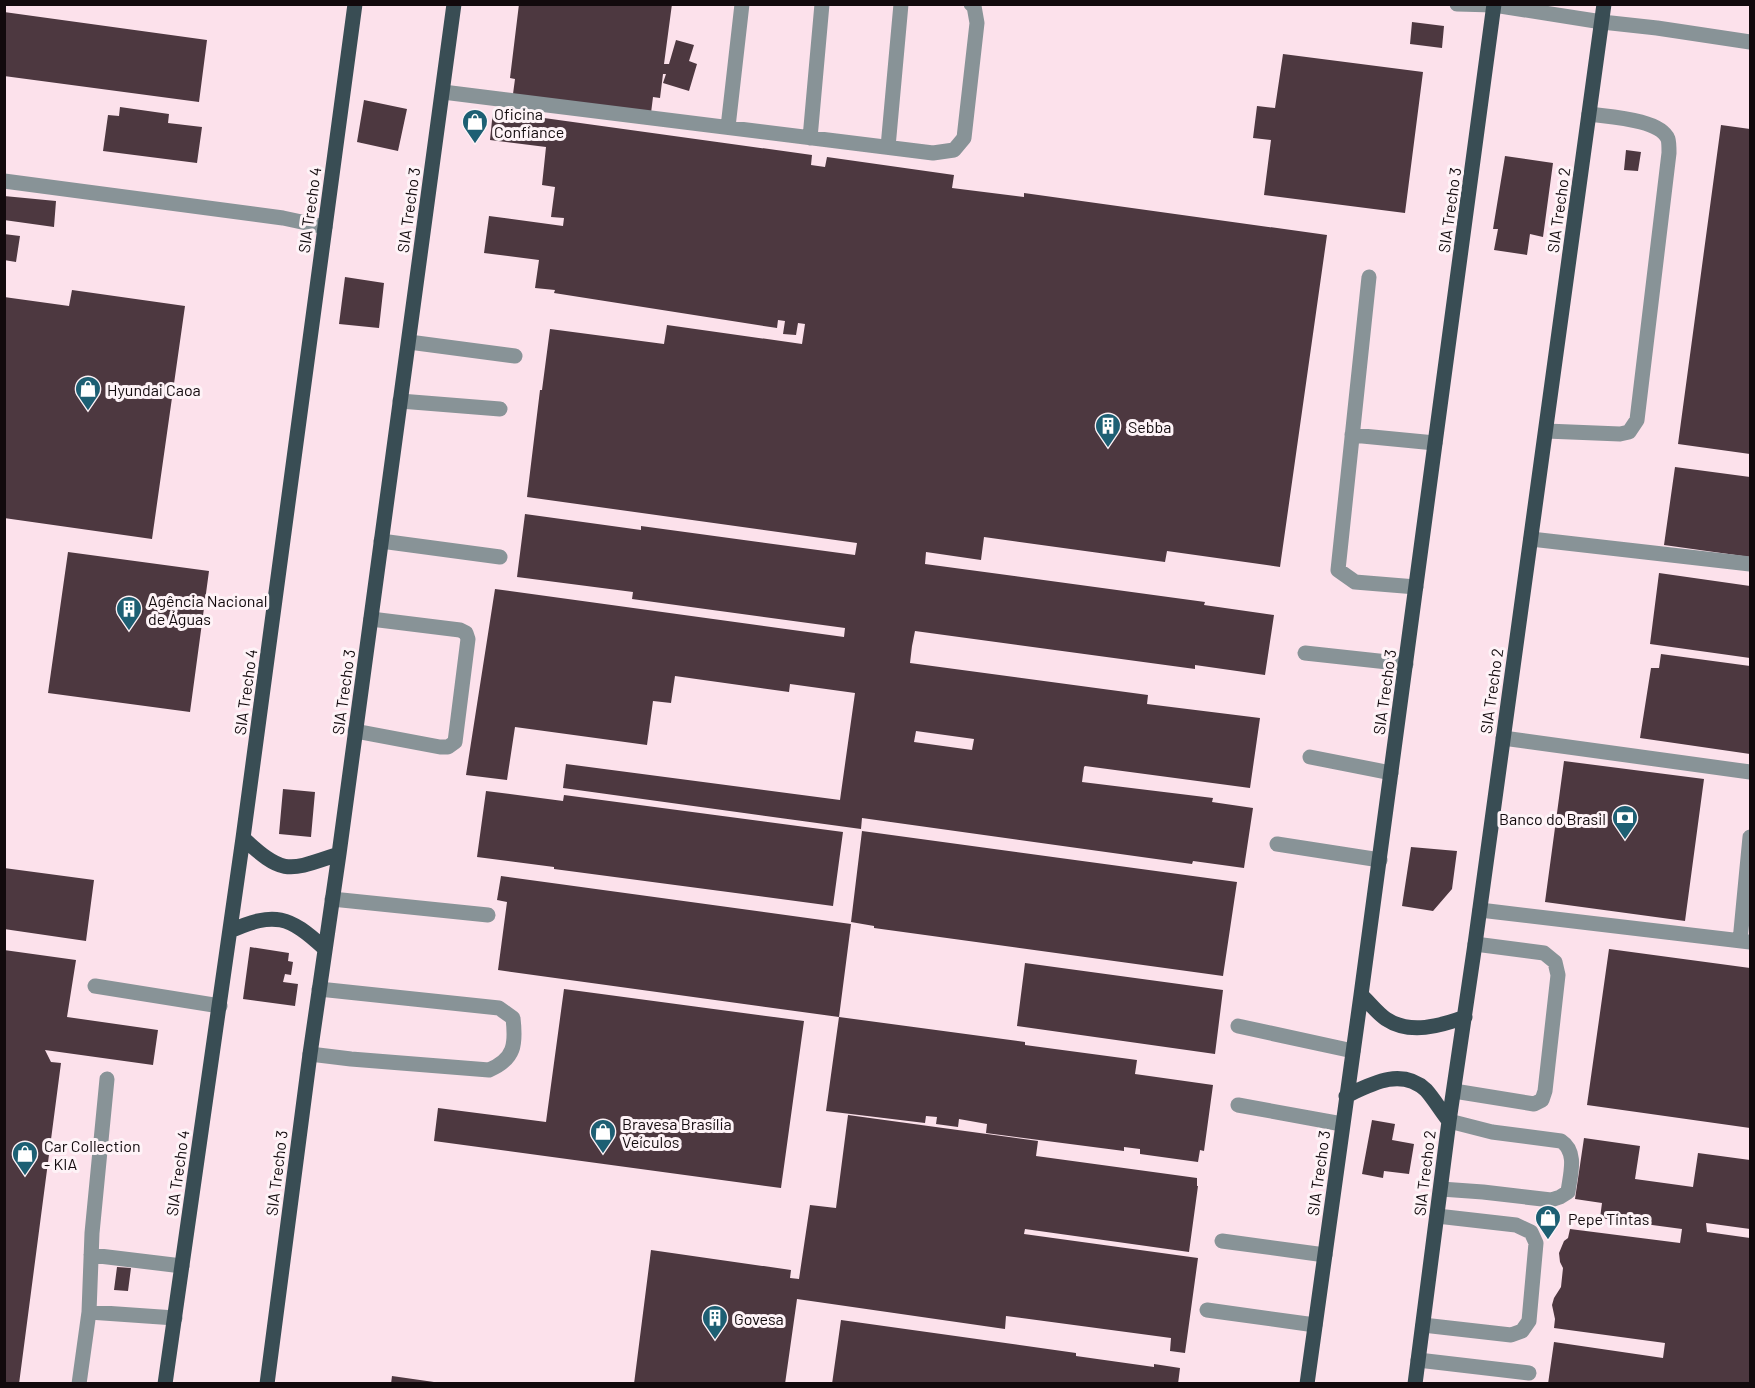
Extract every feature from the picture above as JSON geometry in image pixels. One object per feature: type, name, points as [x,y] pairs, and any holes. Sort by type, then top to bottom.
[{"type":"main road","name":"SIA Trecho 4","points":[[165,1383],[220,1006],[355,4]]},
{"type":"main road","name":"SIA Trecho 3","points":[[267,1383],[324,948],[339,854],[454,4]]},
{"type":"main road","name":"SIA Trecho 2","points":[[1415,1383],[1449,1121],[1604,4]]},
{"type":"main road","name":"SIA Trecho 3","points":[[1307,1383],[1362,995],[1494,5]]},
{"type":"main road","points":[[243,838],[267,860],[285,867],[305,866],[339,854]]},
{"type":"main road","points":[[230,931],[253,921],[278,919],[301,927],[324,948]]},
{"type":"main road","points":[[1362,995],[1386,1019],[1409,1028],[1434,1028],[1465,1017]]},
{"type":"main road","points":[[1346,1096],[1379,1081],[1403,1078],[1425,1090],[1449,1121]]},
{"type":"lane","points":[[728,128],[742,4]]},
{"type":"lane","points":[[810,138],[822,4]]},
{"type":"lane","points":[[888,147],[901,4]]},
{"type":"lane","points":[[442,93],[933,153],[954,150],[964,138],[977,23],[974,6],[971,4]]},
{"type":"lane","points":[[1457,4],[1494,5],[1750,42]]},
{"type":"lane","points":[[1546,431],[1620,434],[1629,432],[1637,420],[1669,153],[1668,139],[1658,128],[1629,120],[1589,114]]},
{"type":"lane","points":[[4,182],[283,218],[325,227]]},
{"type":"lane","points":[[1369,277],[1338,570],[1355,582],[1416,587]]},
{"type":"lane","points":[[409,342],[514,356]]},
{"type":"lane","points":[[400,401],[500,409]]},
{"type":"lane","points":[[1352,435],[1436,443]]},
{"type":"lane","points":[[1531,539],[1750,564]]},
{"type":"lane","points":[[381,542],[500,557]]},
{"type":"lane","points":[[355,731],[440,747],[448,747],[455,742],[468,639],[466,633],[460,630],[414,623],[371,619]]},
{"type":"lane","points":[[1305,653],[1406,664]]},
{"type":"lane","points":[[1503,738],[1750,772]]},
{"type":"lane","points":[[1310,757],[1391,773]]},
{"type":"lane","points":[[1480,910],[1745,941],[1750,837]]},
{"type":"lane","points":[[1277,844],[1380,860]]},
{"type":"lane","points":[[332,899],[488,915]]},
{"type":"lane","points":[[1454,1091],[1534,1104],[1542,1100],[1545,1092],[1558,975],[1555,962],[1544,953],[1475,944]]},
{"type":"lane","points":[[95,986],[220,1006]]},
{"type":"lane","points":[[310,1054],[489,1070],[500,1066],[511,1054],[515,1037],[513,1018],[499,1008],[319,989]]},
{"type":"lane","points":[[1238,1026],[1353,1051]]},
{"type":"lane","points":[[79,1383],[88,1312],[107,1079]]},
{"type":"lane","points":[[1239,1105],[1342,1124]]},
{"type":"lane","points":[[1441,1190],[1551,1200],[1568,1192],[1572,1154],[1568,1146],[1561,1141],[1492,1132],[1449,1121]]},
{"type":"lane","points":[[1423,1325],[1511,1335],[1522,1331],[1529,1320],[1536,1244],[1531,1232],[1516,1225],[1437,1216]]},
{"type":"lane","points":[[1222,1241],[1325,1255]]},
{"type":"lane","points":[[91,1255],[182,1266]]},
{"type":"lane","points":[[1206,1310],[1315,1325]]},
{"type":"lane","points":[[88,1312],[175,1318]]},
{"type":"lane","points":[[1418,1360],[1529,1373]]},
{"type":"building","points":[[519,4],[672,4],[664,64],[669,64],[676,40],[694,45],[689,61],[697,64],[689,91],[663,83],[666,74],[663,74],[660,98],[653,97],[651,113],[513,94],[515,79],[510,78]]},
{"type":"building","points":[[4,12],[207,40],[199,102],[4,76]]},
{"type":"building","points":[[1412,22],[1444,26],[1442,48],[1410,44]]},
{"type":"building","points":[[1283,54],[1423,72],[1405,213],[1264,195],[1271,140],[1253,138],[1257,106],[1275,108]]},
{"type":"building","points":[[364,100],[407,109],[398,151],[357,142]]},
{"type":"building","points":[[120,107],[169,114],[168,123],[202,127],[197,163],[103,151],[108,115],[119,116]]},
{"type":"building","points":[[493,111],[812,155],[811,165],[825,167],[827,157],[954,175],[952,188],[1024,197],[1024,193],[1327,235],[1280,567],[1167,551],[1165,562],[984,537],[981,560],[926,552],[925,564],[1205,602],[1204,605],[1274,615],[1265,675],[1195,665],[1195,669],[915,631],[912,646],[910,663],[1148,695],[1147,704],[1260,718],[1250,788],[1085,766],[1082,782],[1213,798],[1212,802],[1253,808],[1244,868],[1193,861],[1192,864],[862,818],[861,829],[563,788],[566,764],[840,800],[855,693],[790,684],[789,692],[675,676],[671,703],[653,701],[647,745],[515,727],[507,780],[466,775],[495,589],[844,637],[845,628],[632,599],[633,592],[517,577],[525,514],[641,530],[641,526],[855,555],[857,543],[527,497],[550,329],[664,344],[667,325],[802,344],[805,324],[798,323],[796,335],[783,334],[785,321],[778,320],[777,328],[554,293],[555,290],[535,288],[539,260],[484,253],[489,216],[563,226],[564,218],[551,217],[555,187],[542,185],[546,147],[490,140]],"holes":[[[916,731],[974,739],[972,750],[914,742]]]},
{"type":"building","points":[[1721,125],[1750,129],[1750,454],[1678,444]]},
{"type":"building","points":[[1626,150],[1641,152],[1638,171],[1624,170]]},
{"type":"building","points":[[1505,156],[1553,163],[1543,237],[1530,234],[1527,255],[1494,250],[1498,229],[1493,229]]},
{"type":"building","points":[[4,196],[56,201],[54,227],[4,220]]},
{"type":"building","points":[[4,234],[20,236],[16,262],[4,260]]},
{"type":"building","points":[[345,277],[384,283],[379,328],[339,324]]},
{"type":"building","name":"Hyundai Caoa","points":[[72,290],[185,306],[152,539],[4,518],[4,297],[69,306]]},
{"type":"building","points":[[1675,467],[1750,477],[1750,557],[1664,545]]},
{"type":"building","name":"Agência Nacional de Águas","points":[[68,552],[209,571],[190,712],[48,693]]},
{"type":"building","points":[[1659,573],[1750,586],[1750,658],[1650,644]]},
{"type":"building","points":[[1661,654],[1750,666],[1750,754],[1640,738],[1651,668],[1659,668]]},
{"type":"building","name":"Banco do Brasil","points":[[1564,761],[1704,779],[1685,921],[1545,902]]},
{"type":"building","points":[[283,789],[315,792],[311,837],[279,834]]},
{"type":"building","points":[[486,791],[563,801],[564,795],[843,832],[833,906],[477,857]]},
{"type":"building","points":[[862,831],[1237,882],[1223,976],[874,928],[874,926],[851,922]]},
{"type":"building","points":[[1411,847],[1457,851],[1452,889],[1433,911],[1402,906]]},
{"type":"building","points":[[4,868],[94,880],[86,941],[4,929]]},
{"type":"building","points":[[501,876],[851,924],[839,1017],[498,970],[507,902],[497,900]]},
{"type":"building","points":[[250,947],[289,953],[288,961],[293,962],[291,975],[285,974],[283,982],[298,984],[295,1006],[243,999]]},
{"type":"building","points":[[1609,949],[1750,968],[1750,1128],[1587,1105]]},
{"type":"building","points":[[4,950],[76,960],[67,1017],[158,1030],[153,1065],[45,1050],[51,1062],[61,1063],[19,1384],[4,1384]]},
{"type":"building","points":[[1025,963],[1223,990],[1215,1054],[1017,1026]]},
{"type":"building","points":[[564,989],[804,1021],[781,1188],[434,1141],[438,1108],[546,1122]]},
{"type":"building","points":[[839,1017],[1025,1042],[1025,1045],[1137,1060],[1135,1074],[1213,1085],[1204,1151],[1200,1150],[1198,1162],[1140,1154],[1140,1149],[1124,1147],[1124,1151],[986,1133],[987,1124],[959,1119],[958,1127],[936,1124],[937,1117],[926,1116],[925,1123],[826,1111]]},
{"type":"building","points":[[848,1115],[1038,1141],[1036,1156],[1197,1178],[1198,1186],[1189,1252],[1025,1229],[1024,1234],[1198,1258],[1185,1353],[1170,1351],[1171,1338],[1006,1316],[1005,1329],[797,1299],[785,1384],[634,1384],[651,1250],[791,1270],[790,1278],[799,1279],[810,1205],[836,1208]]},
{"type":"building","points":[[1372,1120],[1395,1124],[1392,1140],[1414,1144],[1409,1174],[1384,1171],[1383,1178],[1362,1174]]},
{"type":"building","points":[[1584,1138],[1640,1146],[1635,1179],[1693,1187],[1698,1153],[1750,1160],[1750,1229],[1706,1223],[1707,1232],[1750,1238],[1750,1384],[1548,1384],[1554,1342],[1663,1358],[1665,1343],[1554,1328],[1552,1305],[1561,1287],[1563,1268],[1559,1253],[1564,1241],[1568,1238],[1570,1229],[1680,1243],[1682,1229],[1600,1218],[1602,1203],[1575,1199]]},
{"type":"building","points":[[117,1267],[131,1268],[128,1291],[114,1290]]},
{"type":"building","points":[[841,1320],[1076,1353],[1076,1356],[1154,1367],[1154,1364],[1180,1368],[1178,1384],[832,1384]]},
{"type":"building","points":[[392,1376],[434,1382],[434,1384],[391,1384]]},
{"type":"place","name":"Oficina Confiance","points":[[475,145]]},
{"type":"place","name":"Hyundai Caoa","points":[[88,412]]},
{"type":"place","name":"Sebba","points":[[1108,449]]},
{"type":"place","name":"Agência Nacional de Águas","points":[[129,632]]},
{"type":"place","name":"Banco do Brasil","points":[[1625,841]]},
{"type":"place","name":"Bravesa Brasília Veículos","points":[[603,1155]]},
{"type":"place","name":"Car Collection - KIA","points":[[25,1177]]},
{"type":"place","name":"Pepe Tintas","points":[[1548,1241]]},
{"type":"place","name":"Govesa","points":[[715,1341]]}]
